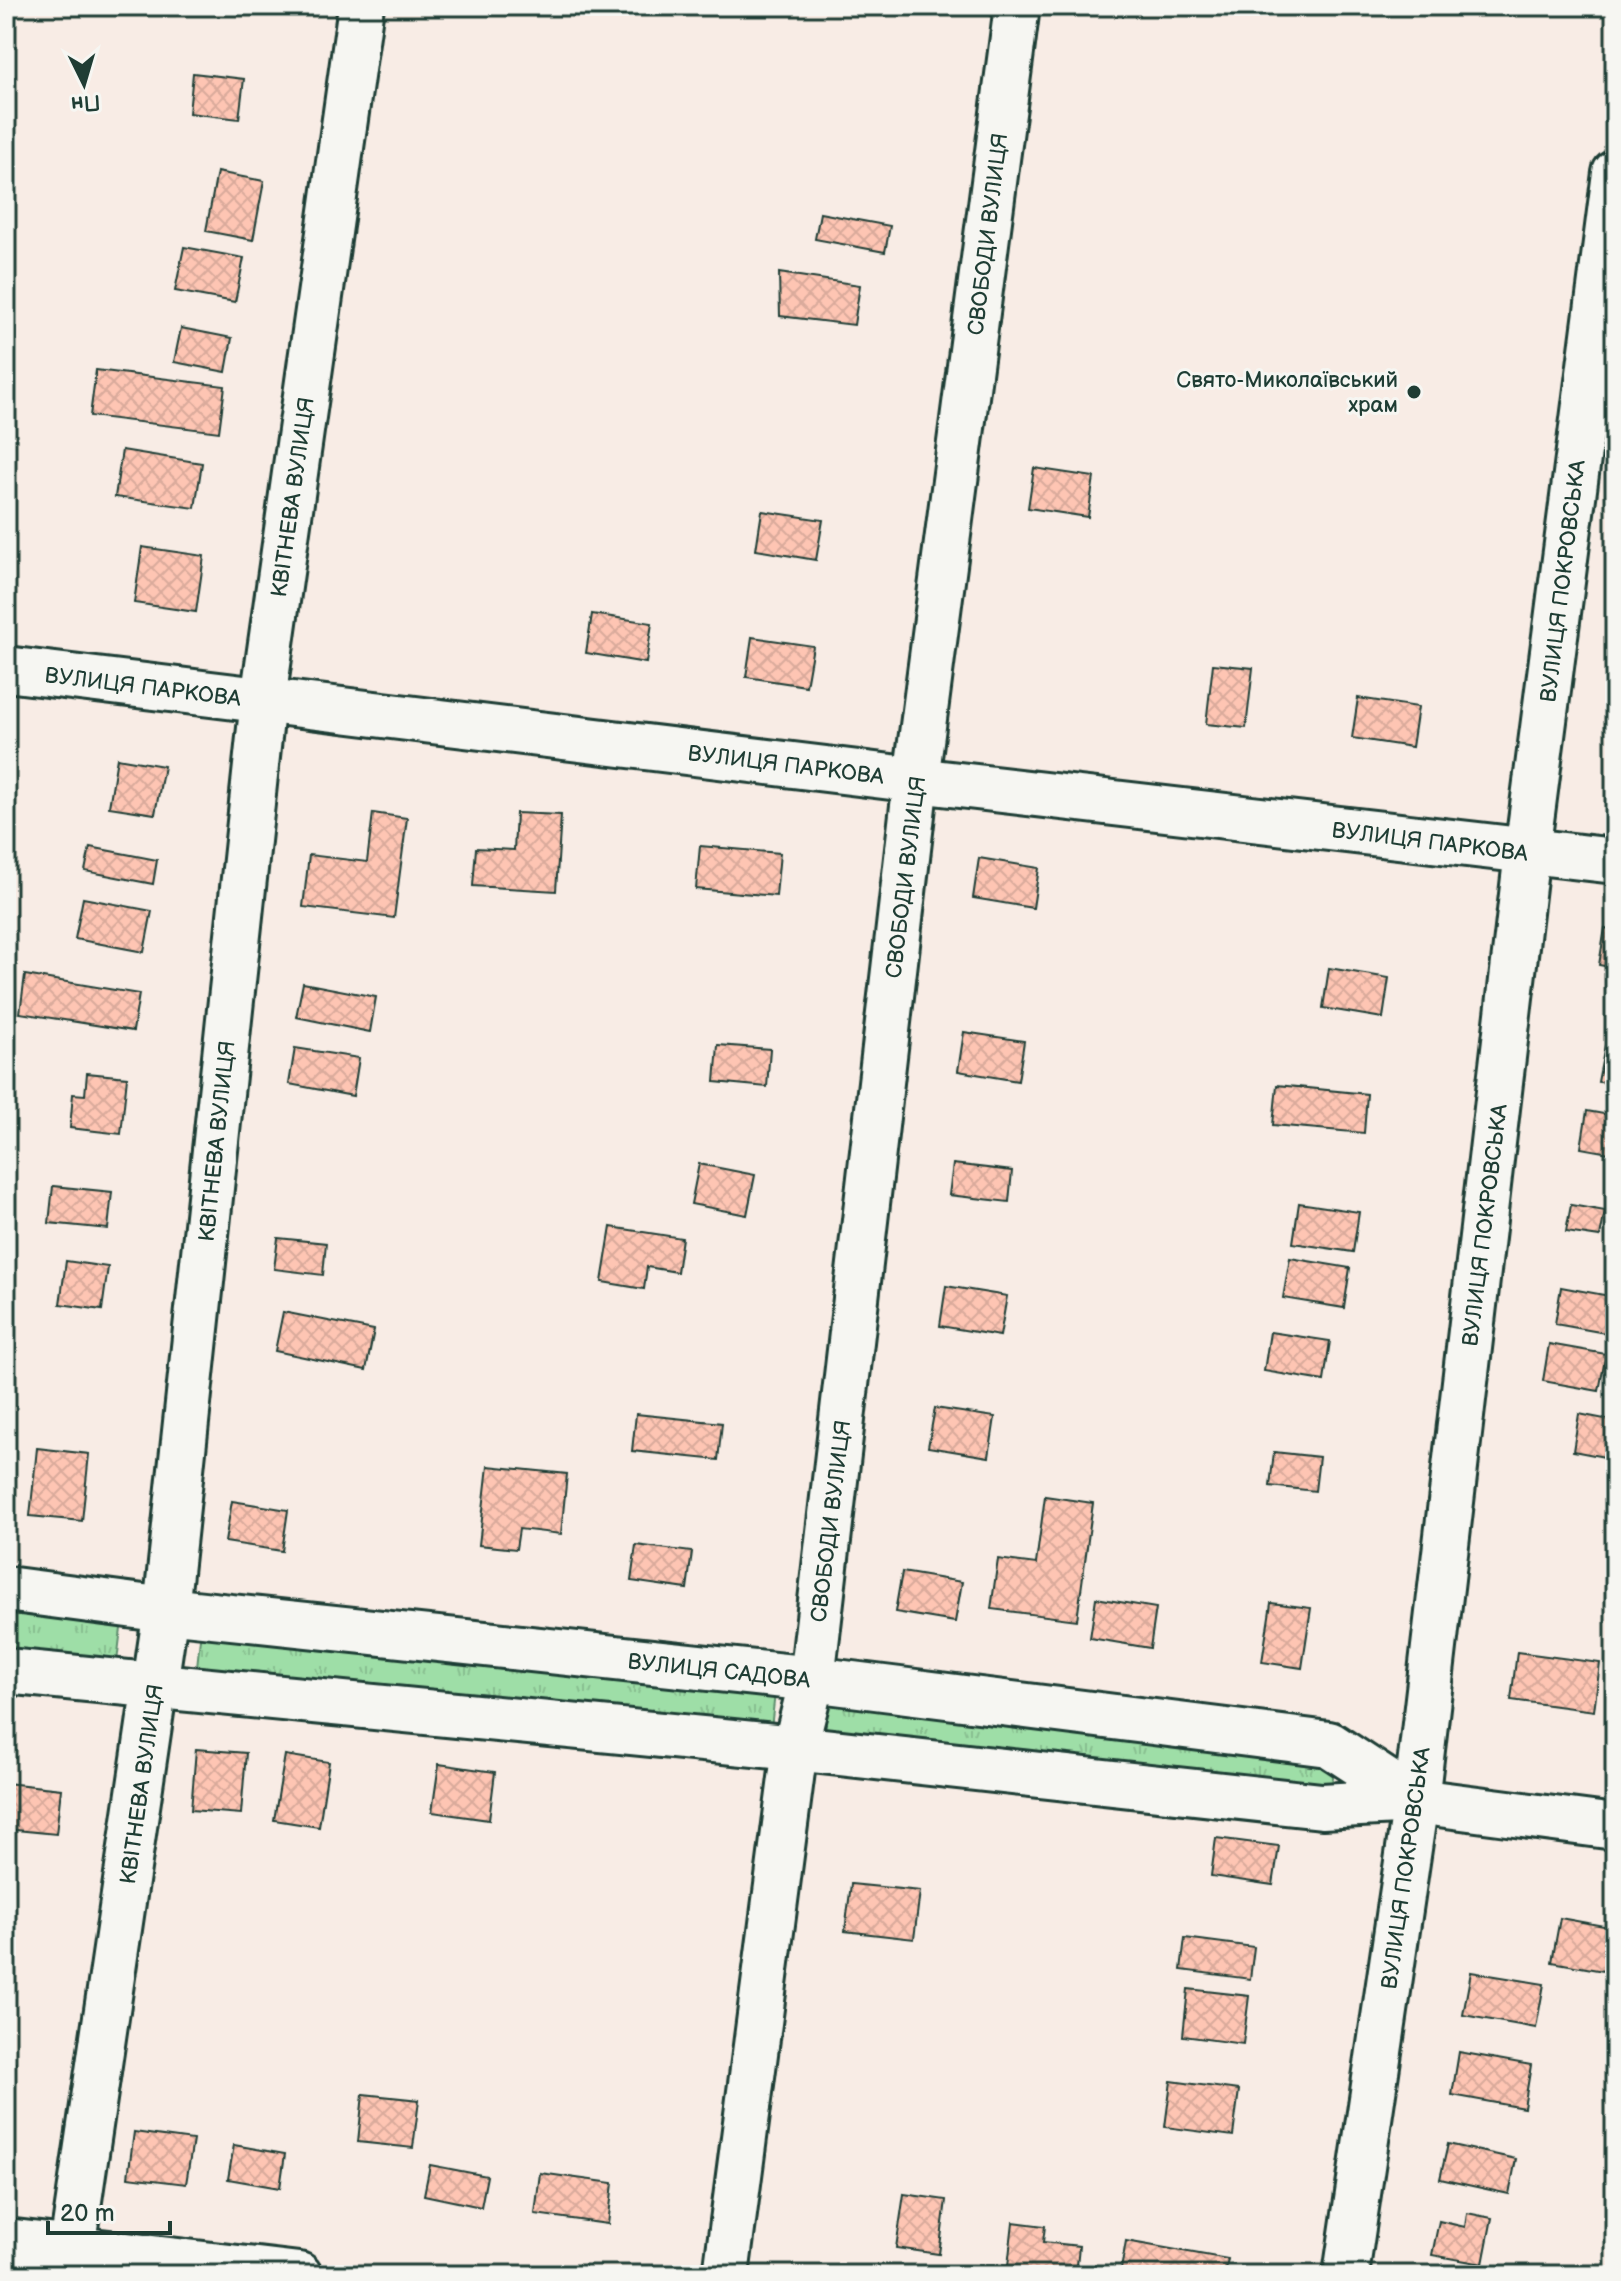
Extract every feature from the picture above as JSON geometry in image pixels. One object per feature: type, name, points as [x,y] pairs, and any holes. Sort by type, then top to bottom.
[{"type":"street","name":"КВІТНЕВА ВУЛИЦЯ","points":[[69,2263],[166,1610],[263,700],[361,6]]},
{"type":"street","name":"СВОБОДИ ВУЛИЦЯ","points":[[726,2275],[795,1748],[812,1679],[916,780],[1017,6]]},
{"type":"street","name":"ВУЛИЦЯ ПОКРОВСЬКА","points":[[1346,2275],[1416,1801],[1527,852],[1615,173]]},
{"type":"street","name":"ВУЛИЦЯ ПАРКОВА","points":[[6,669],[1615,861]]},
{"type":"street","name":"ВУЛИЦЯ САДОВА","points":[[6,1589],[166,1610],[812,1679],[1329,1744],[1416,1801]]},
{"type":"street","name":"ВУЛИЦЯ САДОВА","points":[[6,1671],[795,1748],[1322,1806],[1416,1801],[1615,1827]]},
{"type":"street","points":[[6,2241],[69,2263],[299,2275]]},
{"type":"green space","points":[[6,1607],[122,1620],[116,1670],[6,1658]]},
{"type":"green space","points":[[201,1629],[775,1693],[770,1737],[196,1676]]},
{"type":"green space","points":[[828,1698],[1335,1769],[1331,1786],[824,1741]]},
{"type":"building","points":[[193,73],[244,79],[239,119],[189,113]]},
{"type":"building","points":[[217,172],[264,181],[253,240],[206,231]]},
{"type":"building","points":[[820,213],[890,226],[885,252],[815,239]]},
{"type":"building","points":[[184,247],[244,258],[235,302],[175,291]]},
{"type":"building","points":[[779,273],[860,285],[854,325],[780,316]]},
{"type":"building","points":[[181,328],[232,338],[226,372],[174,362]]},
{"type":"building","points":[[96,370],[225,386],[219,432],[90,416]]},
{"type":"building","points":[[122,450],[202,463],[195,508],[115,497]]},
{"type":"building","points":[[1034,468],[1094,477],[1088,517],[1028,508]]},
{"type":"building","points":[[762,511],[823,520],[816,560],[756,550]]},
{"type":"building","points":[[142,547],[204,556],[196,612],[134,603]]},
{"type":"building","points":[[592,614],[652,623],[646,663],[586,653]]},
{"type":"building","points":[[752,637],[813,646],[806,686],[746,677]]},
{"type":"building","points":[[1213,664],[1253,668],[1246,728],[1206,724]]},
{"type":"building","points":[[1358,698],[1418,707],[1412,747],[1352,738]]},
{"type":"building","points":[[117,758],[164,766],[155,814],[109,807]]},
{"type":"building","points":[[373,813],[407,818],[394,918],[303,907],[309,855],[367,862]]},
{"type":"building","points":[[516,813],[561,815],[556,891],[473,886],[476,848],[514,850]]},
{"type":"building","points":[[700,846],[780,853],[776,896],[696,889]]},
{"type":"building","points":[[90,847],[157,860],[153,884],[85,871]]},
{"type":"building","points":[[979,858],[1039,868],[1033,908],[973,898]]},
{"type":"building","points":[[83,898],[152,911],[144,952],[75,939]]},
{"type":"building","points":[[1605,928],[1615,930],[1615,968],[1599,965]]},
{"type":"building","points":[[1329,968],[1389,978],[1383,1018],[1323,1008]]},
{"type":"building","points":[[25,975],[139,994],[133,1031],[20,1013]]},
{"type":"building","points":[[303,983],[376,997],[370,1032],[296,1017]]},
{"type":"building","points":[[964,1032],[1024,1041],[1018,1081],[958,1071]]},
{"type":"building","points":[[718,1045],[770,1049],[767,1087],[715,1082]]},
{"type":"building","points":[[1605,1046],[1615,1047],[1615,1084],[1598,1082]]},
{"type":"building","points":[[295,1048],[359,1058],[353,1096],[289,1084]]},
{"type":"building","points":[[87,1073],[127,1077],[121,1134],[70,1128],[73,1094],[85,1095]]},
{"type":"building","points":[[1277,1085],[1367,1094],[1364,1133],[1273,1125]]},
{"type":"building","points":[[1587,1111],[1615,1116],[1615,1154],[1581,1148]]},
{"type":"building","points":[[699,1164],[755,1175],[747,1215],[691,1204]]},
{"type":"building","points":[[953,1164],[1012,1171],[1009,1202],[949,1195]]},
{"type":"building","points":[[53,1186],[112,1192],[108,1229],[49,1223]]},
{"type":"building","points":[[1299,1203],[1359,1212],[1353,1252],[1293,1243]]},
{"type":"building","points":[[1571,1205],[1605,1211],[1600,1237],[1566,1232]]},
{"type":"building","points":[[611,1227],[682,1238],[677,1272],[647,1267],[644,1289],[602,1282]]},
{"type":"building","points":[[278,1238],[326,1243],[323,1275],[274,1269]]},
{"type":"building","points":[[1290,1258],[1350,1268],[1344,1308],[1283,1298]]},
{"type":"building","points":[[66,1261],[108,1267],[102,1310],[60,1304]]},
{"type":"building","points":[[946,1286],[1007,1296],[1000,1336],[940,1326]]},
{"type":"building","points":[[1561,1287],[1615,1297],[1611,1334],[1555,1324]]},
{"type":"building","points":[[283,1312],[374,1330],[366,1370],[275,1351]]},
{"type":"building","points":[[1270,1332],[1330,1341],[1324,1381],[1264,1371]]},
{"type":"building","points":[[1549,1344],[1606,1354],[1599,1391],[1543,1381]]},
{"type":"building","points":[[935,1408],[995,1417],[989,1457],[928,1447]]},
{"type":"building","points":[[636,1414],[722,1423],[718,1460],[632,1451]]},
{"type":"building","points":[[1579,1414],[1615,1421],[1615,1459],[1573,1451]]},
{"type":"building","points":[[37,1448],[89,1454],[82,1521],[30,1516]]},
{"type":"building","points":[[1274,1452],[1319,1457],[1315,1491],[1270,1486]]},
{"type":"building","points":[[488,1466],[567,1474],[561,1534],[519,1529],[516,1549],[479,1545]]},
{"type":"building","points":[[1045,1496],[1093,1503],[1077,1620],[991,1609],[998,1559],[1036,1564]]},
{"type":"building","points":[[232,1501],[288,1510],[282,1551],[225,1542]]},
{"type":"building","points":[[636,1545],[692,1552],[687,1589],[631,1581]]},
{"type":"building","points":[[902,1572],[962,1582],[955,1622],[895,1612]]},
{"type":"building","points":[[1096,1598],[1156,1608],[1150,1648],[1090,1638]]},
{"type":"building","points":[[1271,1603],[1311,1608],[1302,1668],[1262,1662]]},
{"type":"building","points":[[1517,1652],[1600,1663],[1594,1711],[1511,1700]]},
{"type":"building","points":[[196,1749],[246,1753],[241,1814],[191,1810]]},
{"type":"building","points":[[285,1755],[329,1762],[319,1827],[274,1820]]},
{"type":"building","points":[[439,1764],[495,1772],[489,1820],[432,1812]]},
{"type":"building","points":[[6,1783],[61,1789],[56,1834],[6,1829]]},
{"type":"building","points":[[1216,1838],[1279,1846],[1273,1885],[1211,1876]]},
{"type":"building","points":[[851,1884],[920,1891],[914,1939],[845,1931]]},
{"type":"building","points":[[1560,1918],[1615,1928],[1615,1973],[1552,1962]]},
{"type":"building","points":[[1185,1938],[1254,1947],[1250,1979],[1181,1970]]},
{"type":"building","points":[[6,1956],[16,1958],[9,2007],[6,2007]]},
{"type":"building","points":[[1471,1972],[1544,1984],[1536,2028],[1463,2015]]},
{"type":"building","points":[[1188,1989],[1249,1996],[1243,2044],[1183,2036]]},
{"type":"building","points":[[1459,2052],[1531,2065],[1524,2108],[1452,2095]]},
{"type":"building","points":[[6,2061],[15,2062],[6,2119]]},
{"type":"building","points":[[1171,2081],[1239,2090],[1233,2136],[1165,2127]]},
{"type":"building","points":[[363,2094],[419,2100],[413,2148],[358,2142]]},
{"type":"building","points":[[134,2132],[193,2140],[186,2184],[128,2177]]},
{"type":"building","points":[[1448,2144],[1516,2159],[1509,2194],[1440,2179]]},
{"type":"building","points":[[234,2145],[285,2154],[280,2188],[228,2179]]},
{"type":"building","points":[[430,2165],[487,2176],[481,2207],[424,2195]]},
{"type":"building","points":[[540,2173],[613,2183],[608,2224],[535,2214]]},
{"type":"building","points":[[904,2194],[946,2200],[939,2254],[896,2248]]},
{"type":"building","points":[[1467,2213],[1492,2218],[1483,2264],[1432,2255],[1439,2221],[1465,2227]]},
{"type":"building","points":[[1013,2222],[1045,2226],[1043,2242],[1079,2246],[1076,2275],[1007,2275]]},
{"type":"building","points":[[1126,2241],[1228,2259],[1225,2275],[1120,2275]]},
{"type":"place","name":"Свято-Миколаївський храм","points":[[1414,392]]}]
